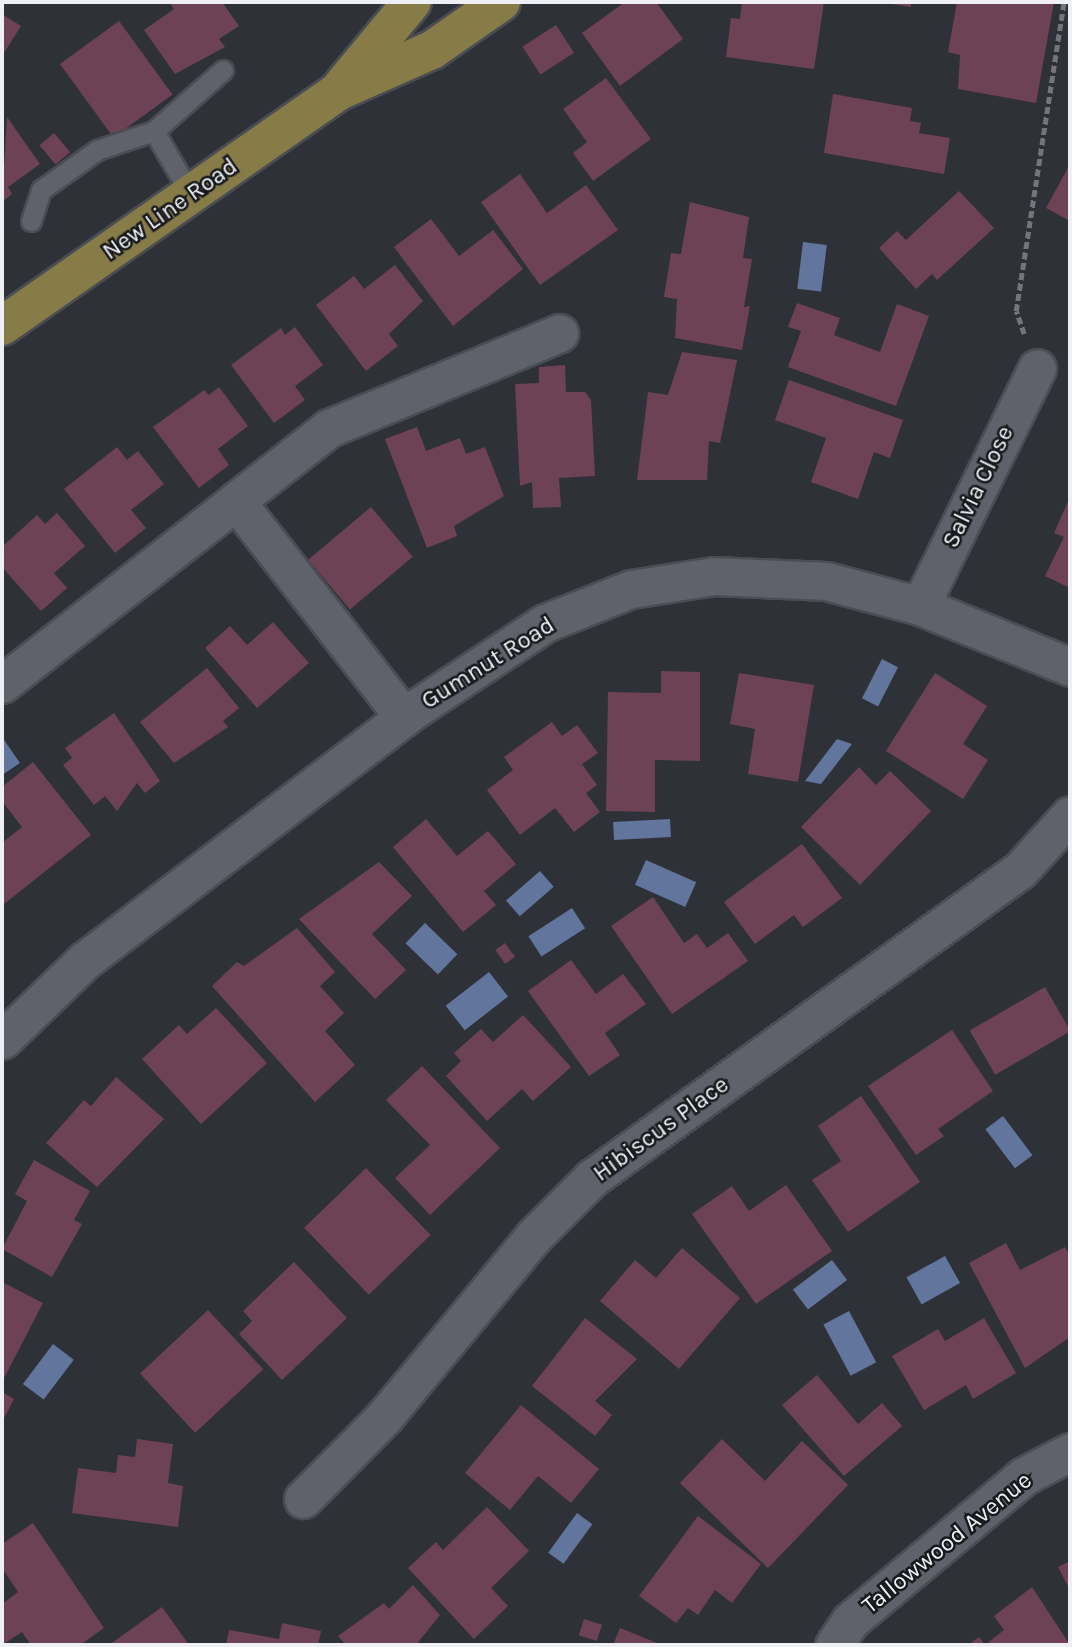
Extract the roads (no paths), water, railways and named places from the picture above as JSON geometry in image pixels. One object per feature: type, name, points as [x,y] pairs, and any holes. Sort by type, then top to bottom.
[{"type":"main road","name":"New Line Road","points":[[337,92],[412,2]]},
{"type":"main road","name":"New Line Road","points":[[2,326],[337,92],[432,50],[501,2]]},
{"type":"street","points":[[2,684],[329,428],[559,333]]},
{"type":"street","name":"Salvia Close","points":[[920,606],[1037,368]]},
{"type":"street","points":[[236,501],[404,718]]},
{"type":"street","name":"Gumnut Road","points":[[2,1040],[84,961],[404,718],[545,623],[631,589],[714,576],[826,581],[920,606],[1070,667]]},
{"type":"street","name":"Hibiscus Place","points":[[303,1499],[385,1416],[534,1236],[592,1178],[1020,870],[1070,815]]},
{"type":"street","name":"Tallowwood Avenue","points":[[834,1645],[850,1621],[1024,1476],[1070,1452]]},
{"type":"lane","points":[[31,221],[41,190],[97,150],[154,131],[223,70]]},
{"type":"lane","points":[[154,131],[191,195]]},
{"type":"water","points":[[803,242],[827,245],[821,292],[797,289]]},
{"type":"water","points":[[882,659],[898,667],[878,706],[862,698]]},
{"type":"water","points":[[2,737],[20,763],[2,775]]},
{"type":"water","points":[[837,739],[852,744],[821,784],[805,781]]},
{"type":"water","points":[[670,819],[671,837],[614,840],[613,822]]},
{"type":"water","points":[[646,860],[696,882],[685,907],[635,885]]},
{"type":"water","points":[[540,871],[554,887],[520,916],[506,901]]},
{"type":"water","points":[[572,908],[585,928],[541,956],[528,936]]},
{"type":"water","points":[[425,923],[457,954],[438,974],[406,943]]},
{"type":"water","points":[[489,972],[508,996],[465,1030],[446,1006]]},
{"type":"water","points":[[1003,1116],[1032,1155],[1015,1168],[985,1129]]},
{"type":"water","points":[[945,1256],[960,1283],[922,1304],[907,1277]]},
{"type":"water","points":[[832,1260],[847,1280],[808,1309],[793,1289]]},
{"type":"water","points":[[849,1311],[876,1362],[851,1376],[823,1325]]},
{"type":"water","points":[[53,1344],[74,1360],[44,1400],[23,1384]]},
{"type":"water","points":[[577,1513],[592,1524],[564,1564],[548,1553]]}]
